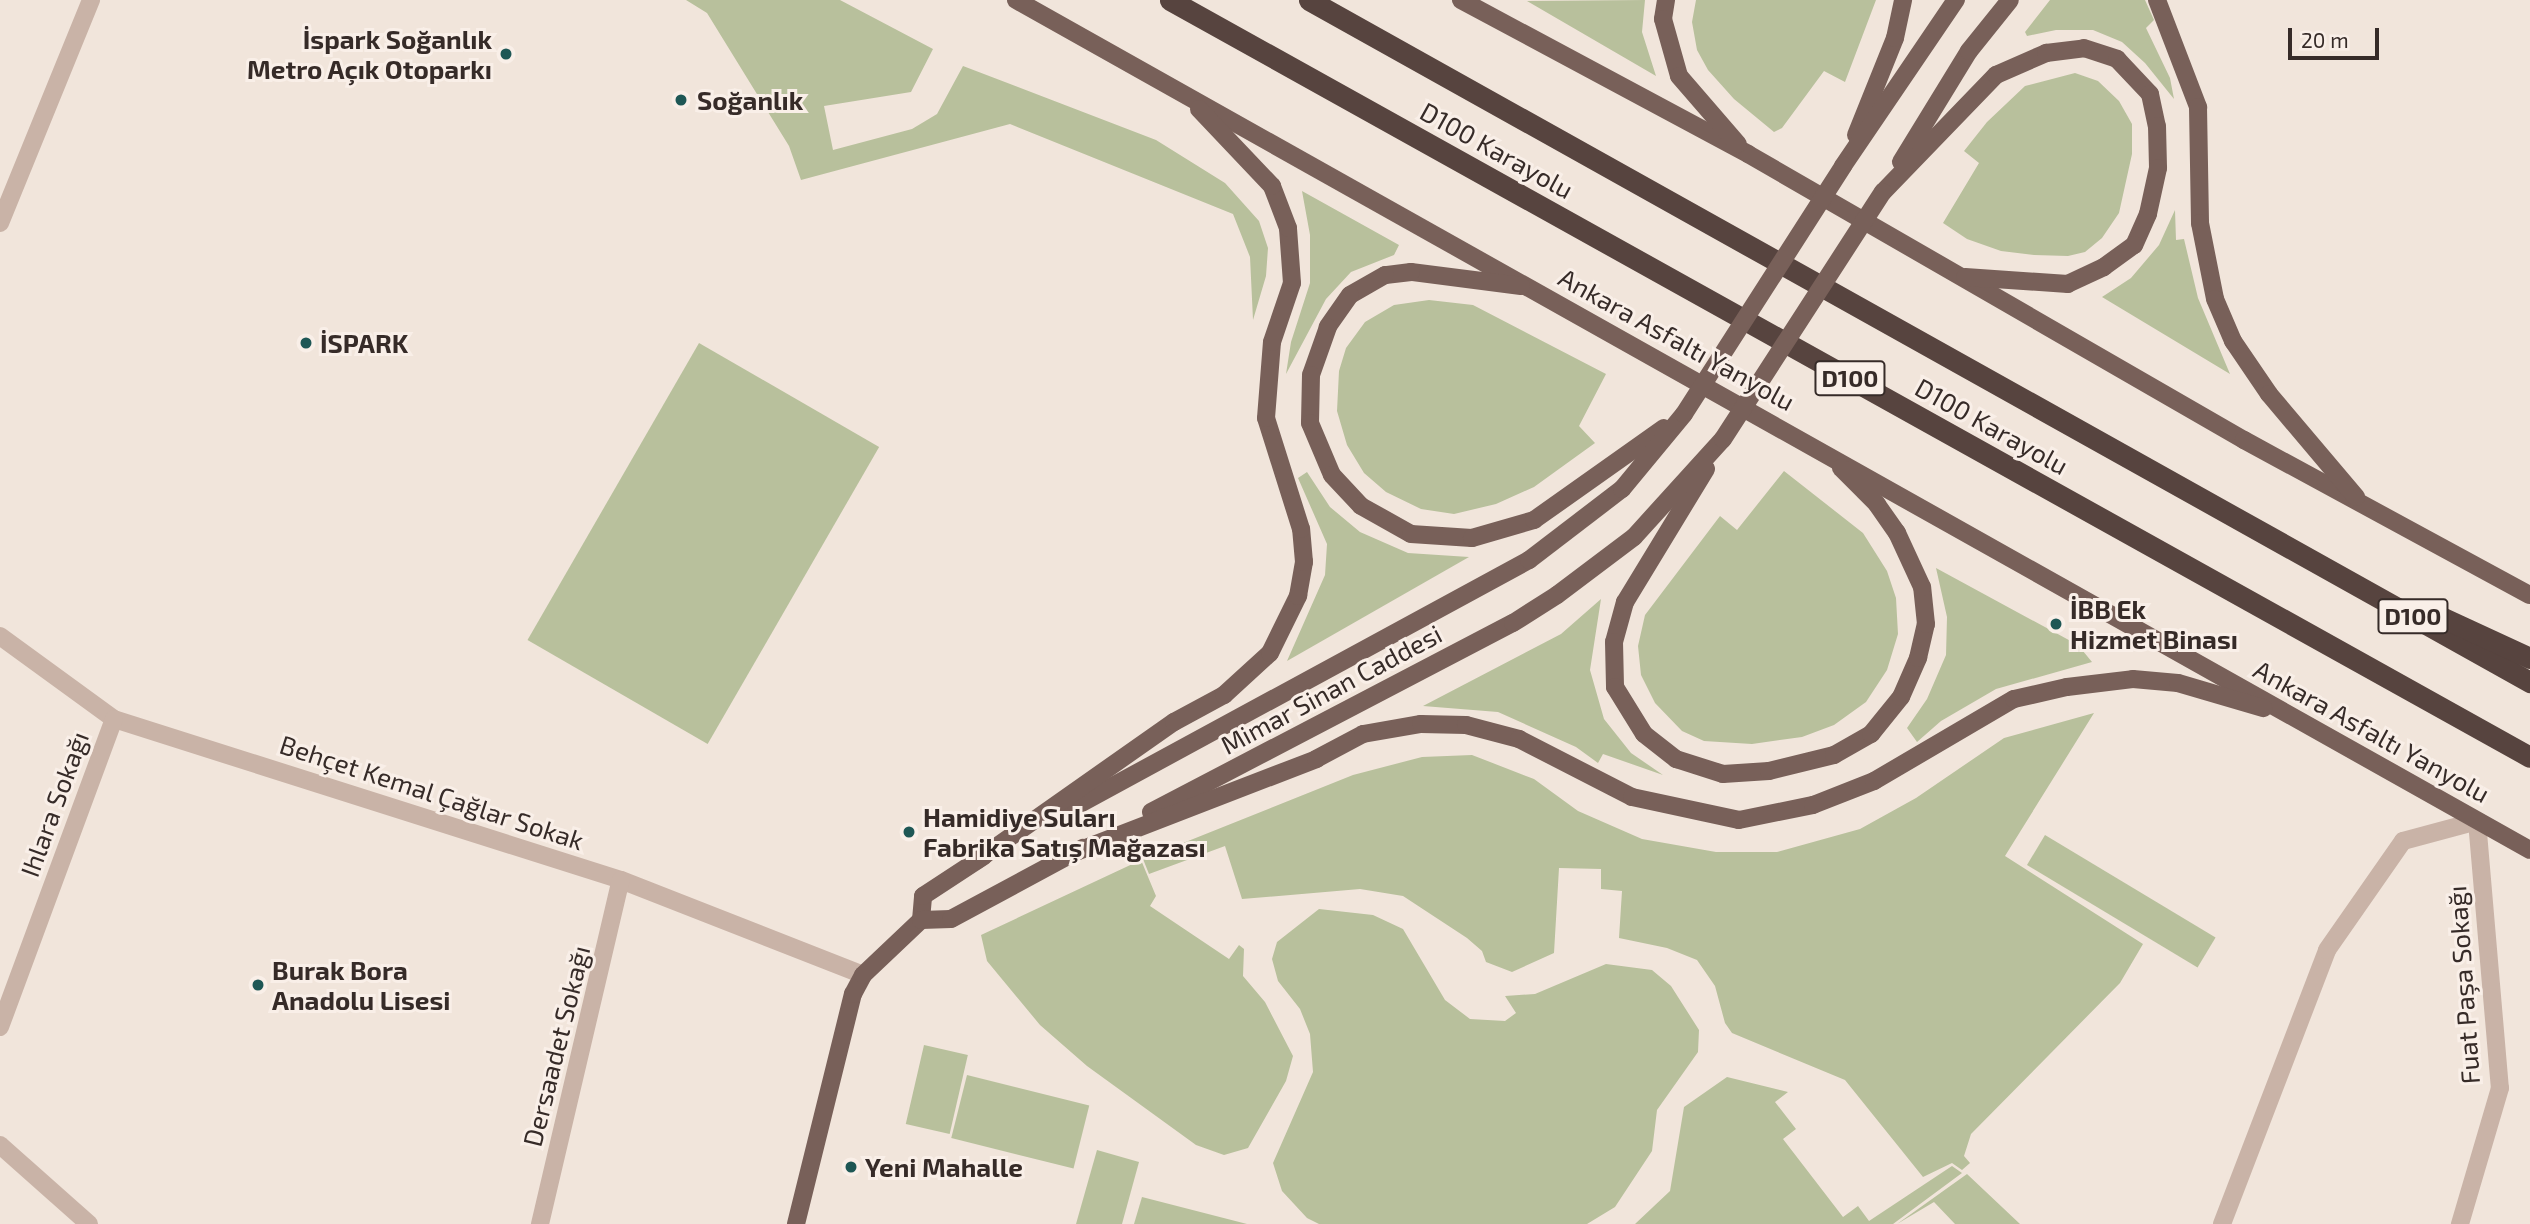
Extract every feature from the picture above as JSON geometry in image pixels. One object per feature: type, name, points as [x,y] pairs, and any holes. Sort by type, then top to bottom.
[{"type":"highway","name":"D100 Karayolu","points":[[1170,0],[2530,757]]},
{"type":"highway","name":"D100 Karayolu","points":[[1309,0],[2530,682]]},
{"type":"highway","points":[[2297,551],[2530,658]]},
{"type":"main road","name":"Ankara Asfaltı Yanyolu","points":[[1016,0],[2530,850]]},
{"type":"main road","points":[[1461,0],[1748,154],[1955,276],[2365,508],[2530,595]]},
{"type":"main road","points":[[1666,0],[1663,19],[1679,76],[1748,154]]},
{"type":"main road","points":[[1843,166],[1895,38],[1903,0]]},
{"type":"main road","points":[[1843,166],[1956,0]]},
{"type":"main road","points":[[1824,452],[1877,503],[1922,587],[1926,624],[1918,658],[1901,697],[1871,734],[1834,755],[1769,771],[1723,774],[1676,759],[1644,734],[1615,687],[1614,642],[1625,602],[1723,439],[1883,192],[1969,51],[2010,0]]},
{"type":"main road","points":[[2157,0],[2197,107],[2200,223],[2215,299],[2233,341],[2269,394],[2365,508]]},
{"type":"main road","points":[[1883,192],[1997,75],[2026,59],[2084,48],[2117,59],[2150,94],[2158,167],[2148,214],[2134,245],[2104,267],[2068,284],[1955,276]]},
{"type":"main road","points":[[975,861],[1174,722],[1224,695],[1270,653],[1298,596],[1304,562],[1301,529],[1266,418],[1272,342],[1292,283],[1288,228],[1272,186],[1187,97]]},
{"type":"main road","name":"Mimar Sinan Caddesi","points":[[921,920],[923,896],[975,861],[1529,560],[1622,489],[1684,414],[1843,166]]},
{"type":"main road","points":[[1532,288],[1411,272],[1385,275],[1349,295],[1328,327],[1311,375],[1310,423],[1332,475],[1361,506],[1411,534],[1472,538],[1534,520],[1684,414]]},
{"type":"main road","name":"Mimar Sinan Caddesi","points":[[796,1224],[853,994],[863,975],[921,920],[951,919],[1513,623],[1634,537],[1723,439]]},
{"type":"main road","points":[[1073,853],[1316,759],[1363,734],[1421,724],[1466,725],[1519,739],[1632,797],[1739,820],[1813,806],[1874,782],[2014,699],[2067,687],[2133,680],[2178,682],[2290,716]]},
{"type":"street","points":[[0,223],[91,0]]},
{"type":"street","name":"Behçet Kemal Çağlar Sokak","points":[[0,636],[114,719],[621,880],[863,975]]},
{"type":"street","name":"Ihlara Sokağı","points":[[0,1027],[114,719]]},
{"type":"street","points":[[2222,1224],[2327,950],[2403,841],[2477,821]]},
{"type":"street","name":"Fuat Paşa Sokağı","points":[[2460,1224],[2500,1088],[2477,821]]},
{"type":"street","name":"Dersaadet Sokağı","points":[[540,1224],[621,880]]},
{"type":"street","points":[[0,1145],[89,1224]]},
{"type":"green space","points":[[686,0],[840,0],[933,49],[911,92],[824,106],[833,150],[912,129],[937,114],[963,66],[1156,140],[1225,183],[1259,221],[1268,248],[1266,276],[1253,320],[1250,257],[1233,214],[1010,124],[801,180],[789,146],[707,13]]},
{"type":"green space","points":[[1645,0],[1642,32],[1656,76],[1527,1]]},
{"type":"green space","points":[[1696,0],[1876,0],[1845,82],[1824,71],[1782,128],[1774,132],[1734,99],[1708,70],[1697,50],[1692,22]]},
{"type":"green space","points":[[2050,0],[2145,0],[2154,20],[2146,28],[2170,78],[2174,99],[2145,63],[2122,42],[2093,30],[2056,30],[2027,36],[2025,32]]},
{"type":"green space","points":[[2075,73],[2098,81],[2119,101],[2132,124],[2132,154],[2119,213],[2102,238],[2085,252],[2068,256],[2034,255],[2001,251],[1967,239],[1943,223],[1979,163],[1964,151],[1987,122],[2025,86]]},
{"type":"green space","points":[[1302,191],[1399,245],[1394,255],[1351,272],[1326,299],[1286,374],[1291,342],[1310,283],[1310,235]]},
{"type":"green space","points":[[2175,210],[2176,240],[2184,239],[2198,298],[2230,374],[2102,297],[2131,278],[2159,245]]},
{"type":"green space","points":[[1429,300],[1473,305],[1606,374],[1579,426],[1595,443],[1534,487],[1496,504],[1454,514],[1421,509],[1386,492],[1364,473],[1347,445],[1337,411],[1339,371],[1346,348],[1365,322],[1394,305]]},
{"type":"green space","points":[[699,343],[879,447],[708,744],[528,640]]},
{"type":"green space","points":[[1784,471],[1863,533],[1887,571],[1896,598],[1898,634],[1887,670],[1866,702],[1834,725],[1802,737],[1752,744],[1704,741],[1682,731],[1655,703],[1641,675],[1638,646],[1645,615],[1720,516],[1737,530]]},
{"type":"green space","points":[[1307,472],[1330,507],[1360,532],[1408,553],[1469,557],[1287,661],[1325,575],[1327,544],[1298,478]]},
{"type":"green space","points":[[1936,568],[2078,645],[2092,662],[1996,689],[1941,721],[1917,742],[1907,728],[1927,699],[1946,655],[1947,617]]},
{"type":"green space","points":[[1601,599],[1590,670],[1604,719],[1631,753],[1663,775],[1603,754],[1598,763],[1576,747],[1498,712],[1423,706],[1561,634]]},
{"type":"green space","points":[[2094,713],[2005,856],[2143,944],[2120,983],[1971,1134],[1964,1156],[1970,1163],[1962,1170],[1952,1163],[1923,1177],[1845,1080],[1732,1033],[1725,1023],[1715,986],[1697,960],[1667,948],[1619,938],[1622,891],[1601,889],[1601,869],[1559,868],[1554,953],[1512,972],[1486,962],[1482,951],[1467,938],[1403,896],[1360,889],[1242,899],[1225,846],[1149,874],[1143,859],[1353,775],[1422,757],[1472,755],[1534,779],[1578,811],[1642,839],[1716,852],[1777,852],[1860,829],[1916,798],[2004,738]]},
{"type":"green space","points":[[2045,835],[2216,937],[2198,967],[2027,865]]},
{"type":"green space","points":[[1141,860],[1156,896],[1150,906],[1229,959],[1239,945],[1244,949],[1243,976],[1265,1002],[1293,1056],[1286,1081],[1248,1148],[1224,1155],[1196,1145],[1087,1066],[1040,1025],[987,961],[981,935]]},
{"type":"green space","points":[[1319,909],[1373,915],[1403,929],[1445,1000],[1470,1019],[1505,1021],[1516,1013],[1505,996],[1535,994],[1606,964],[1652,970],[1671,986],[1699,1030],[1698,1052],[1657,1110],[1652,1151],[1615,1207],[1587,1224],[1319,1224],[1307,1218],[1282,1191],[1273,1163],[1313,1072],[1310,1034],[1300,1009],[1278,981],[1272,959],[1277,942]]},
{"type":"green space","points":[[924,1045],[968,1055],[950,1134],[906,1124]]},
{"type":"green space","points":[[967,1075],[1089,1105],[1074,1169],[951,1138]]},
{"type":"green space","points":[[1727,1077],[1788,1092],[1775,1102],[1796,1129],[1783,1139],[1843,1217],[1858,1206],[1869,1221],[1952,1166],[1962,1173],[1893,1224],[1635,1224],[1670,1191],[1684,1107]]},
{"type":"green space","points":[[1097,1150],[1139,1162],[1122,1224],[1076,1224]]},
{"type":"green space","points":[[1967,1174],[2020,1224],[1955,1224],[1934,1202],[1897,1224]]},
{"type":"green space","points":[[1142,1197],[1247,1224],[1134,1224]]},
{"type":"place","name":"İspark Soğanlık Metro Açık Otoparkı","points":[[506,54]]},
{"type":"place","name":"Soğanlık","points":[[681,100]]},
{"type":"place","name":"İSPARK","points":[[306,343]]},
{"type":"place","name":"İBB Ek Hizmet Binası","points":[[2056,624]]},
{"type":"place","name":"Hamidiye Suları Fabrika Satış Mağazası","points":[[909,832]]},
{"type":"place","name":"Burak Bora Anadolu Lisesi","points":[[258,985]]},
{"type":"place","name":"Yeni Mahalle","points":[[851,1167]]}]
